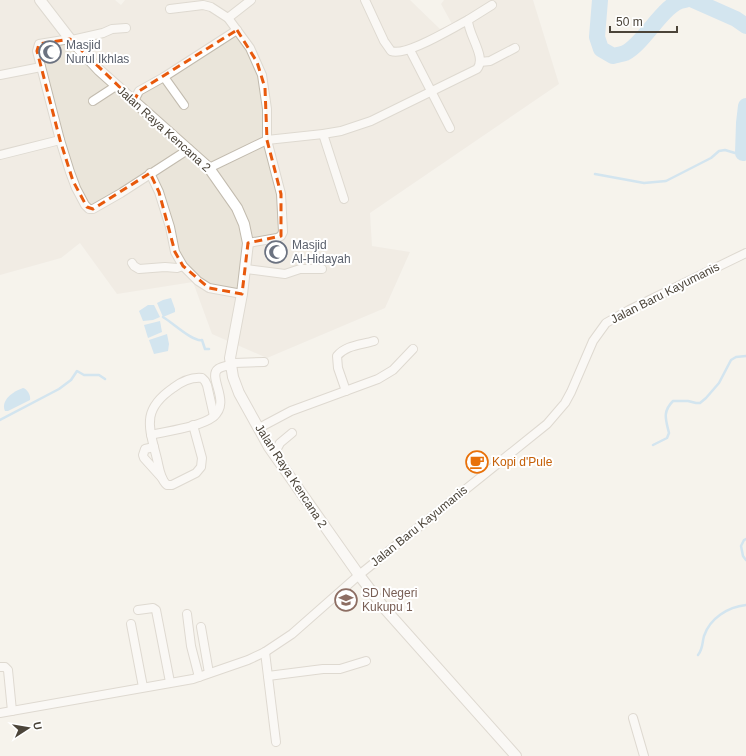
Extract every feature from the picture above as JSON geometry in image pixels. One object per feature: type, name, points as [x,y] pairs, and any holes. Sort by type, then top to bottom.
[{"type":"street","name":"Jalan Raya Kencana 2","points":[[40,0],[71,40],[99,70],[210,168],[237,208],[244,224],[248,243],[246,269],[231,351],[230,366],[239,393],[274,454],[359,575],[385,609],[516,756]]},
{"type":"street","points":[[228,18],[251,0]]},
{"type":"street","points":[[365,0],[384,41],[391,51],[399,52],[410,50],[468,20],[492,5]]},
{"type":"street","points":[[170,9],[203,5],[211,7],[228,18],[250,48],[262,75],[267,109],[267,140],[281,194],[283,232],[281,236],[277,238],[248,243]]},
{"type":"street","points":[[210,168],[267,140],[341,131],[371,121],[477,69],[480,62],[479,54],[468,27],[468,20]]},
{"type":"street","points":[[126,28],[112,29],[103,33],[71,40],[39,44],[37,51],[41,67],[60,140],[76,188],[85,205],[89,209],[94,209],[189,149]]},
{"type":"street","points":[[134,101],[139,91],[164,77],[237,30]]},
{"type":"street","points":[[480,62],[490,61],[515,48]]},
{"type":"street","points":[[410,50],[450,128]]},
{"type":"street","points":[[0,75],[41,67]]},
{"type":"street","points":[[164,77],[184,105]]},
{"type":"street","points":[[93,101],[116,86]]},
{"type":"street","points":[[323,134],[344,199]]},
{"type":"street","points":[[0,155],[60,140]]},
{"type":"street","points":[[150,173],[160,192],[170,227],[175,252],[183,266],[198,281],[209,288],[242,294]]},
{"type":"street","name":"Jalan Baru Kayumanis","points":[[0,713],[199,677],[248,660],[265,652],[292,634],[359,575],[558,413],[571,392],[593,341],[606,323],[629,310],[746,253]]},
{"type":"street","points":[[132,263],[139,269],[165,267],[176,268],[183,266]]},
{"type":"street","points":[[246,269],[285,274],[300,269],[322,269]]},
{"type":"street","points":[[346,391],[338,368],[337,356],[346,348],[374,341]]},
{"type":"street","points":[[259,428],[291,411],[378,379],[393,370],[413,349]]},
{"type":"street","points":[[151,435],[194,425],[214,416],[221,407],[216,379],[216,373],[219,369],[230,366],[234,363],[264,362]]},
{"type":"street","points":[[162,478],[151,435],[150,415],[157,402],[177,385],[192,379],[202,378],[207,385],[214,416]]},
{"type":"street","points":[[154,447],[145,449],[143,455],[166,485],[172,485],[196,474],[202,464],[202,458],[194,425]]},
{"type":"street","points":[[274,454],[280,443],[292,433]]},
{"type":"street","points":[[138,610],[153,608],[157,612],[170,682]]},
{"type":"street","points":[[187,614],[191,646],[199,677]]},
{"type":"street","points":[[131,624],[143,687]]},
{"type":"street","points":[[201,627],[209,673]]},
{"type":"street","points":[[265,652],[276,742]]},
{"type":"street","points":[[268,676],[323,669],[340,669],[366,661]]},
{"type":"street","points":[[0,667],[5,667],[8,670],[12,711]]},
{"type":"street","points":[[633,718],[644,756]]},
{"type":"highlighted area","points":[[237,30],[257,62],[265,88],[267,140],[281,194],[281,236],[248,243],[242,294],[209,288],[183,266],[175,252],[159,192],[150,173],[93,209],[87,207],[73,181],[60,140],[37,51],[39,44],[70,39],[134,101],[139,91]]},
{"type":"shaded area","points":[[0,0],[115,0],[121,5],[125,0],[410,0],[440,29],[452,24],[441,4],[444,0],[533,0],[559,84],[370,213],[372,246],[410,252],[385,308],[267,358],[212,334],[193,282],[117,294],[80,243],[61,258],[0,275]]},
{"type":"water","points":[[171,298],[175,312],[163,317],[157,303]]},
{"type":"water","points":[[148,305],[154,305],[160,317],[153,320],[143,321],[139,311]]},
{"type":"water","points":[[160,321],[162,332],[148,338],[144,325]]},
{"type":"water","points":[[167,334],[169,344],[168,351],[154,354],[149,340]]},
{"type":"water","points":[[23,388],[28,392],[30,400],[8,411],[5,411],[4,403],[9,396]]},
{"type":"waterway","points":[[600,0],[597,37],[601,49],[613,56],[625,53],[632,48],[670,7],[685,0]]},
{"type":"waterway","points":[[693,0],[736,19],[746,26]]},
{"type":"waterway","points":[[743,153],[746,106]]},
{"type":"waterway","points":[[595,174],[644,183],[666,181],[711,158],[719,151],[725,150],[735,153],[746,153]]},
{"type":"waterway","points":[[163,317],[188,335],[198,340],[202,340],[205,349],[209,349]]},
{"type":"waterway","points":[[653,445],[667,438],[669,433],[666,413],[673,401],[700,403],[719,383],[731,360],[736,357],[746,356]]},
{"type":"waterway","points":[[0,420],[59,389],[71,380],[77,371],[84,375],[99,375],[105,379]]},
{"type":"waterway","points":[[746,539],[741,546],[743,556],[746,560]]},
{"type":"waterway","points":[[698,655],[702,648],[704,636],[715,619],[726,611],[746,605]]},
{"type":"place","name":"Masjid Nurul Ikhlas","points":[[50,52]]},
{"type":"place","name":"Masjid Al-Hidayah","points":[[276,252]]},
{"type":"place","name":"Kopi d'Pule","points":[[477,462]]},
{"type":"place","name":"SD Negeri Kukupu 1","points":[[346,600]]}]
